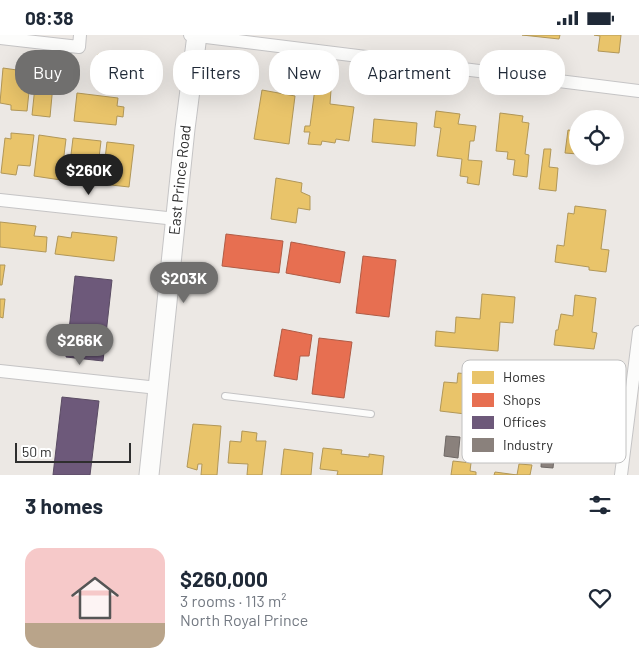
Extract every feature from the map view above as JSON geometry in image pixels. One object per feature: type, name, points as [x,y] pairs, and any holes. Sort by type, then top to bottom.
[{"type":"main road","name":"East Prince Road","points":[[149,475],[194,35]]},
{"type":"street","points":[[0,38],[79,47],[80,35]]},
{"type":"street","points":[[194,35],[639,91]]},
{"type":"street","points":[[0,200],[176,219]]},
{"type":"street","points":[[626,435],[639,332]]},
{"type":"street","points":[[0,371],[158,388]]},
{"type":"lane","points":[[225,395],[370,414]]},
{"type":"building: Homes","points":[[522,35],[560,35],[559,39]]},
{"type":"building: Homes","points":[[594,35],[621,35],[619,53],[598,51],[600,36]]},
{"type":"building: Homes","points":[[3,68],[15,70],[15,95],[29,95],[27,111],[11,110],[11,105],[0,103]]},
{"type":"building: Homes","points":[[262,90],[269,91],[269,95],[295,96],[289,144],[254,139]]},
{"type":"building: Homes","points":[[80,93],[118,98],[117,106],[124,107],[123,117],[117,116],[116,125],[74,121],[77,95]]},
{"type":"building: Homes","points":[[34,95],[52,95],[50,117],[32,115]]},
{"type":"building: Homes","points":[[314,95],[331,95],[330,104],[354,107],[349,141],[336,139],[335,143],[322,141],[321,145],[308,144],[310,132],[304,132],[305,126],[310,126]]},
{"type":"building: Homes","points":[[436,111],[460,114],[458,124],[476,126],[474,141],[470,141],[468,160],[482,161],[479,185],[467,183],[468,177],[460,176],[462,159],[437,156],[441,128],[434,127]]},
{"type":"building: Homes","points":[[500,113],[523,116],[522,122],[529,123],[525,154],[529,155],[527,177],[513,175],[515,160],[507,159],[508,152],[496,151]]},
{"type":"building: Homes","points":[[374,119],[417,123],[415,146],[372,142]]},
{"type":"building: Homes","points":[[568,130],[569,130],[569,153],[565,153]]},
{"type":"building: Homes","points":[[11,133],[34,135],[30,166],[18,165],[16,175],[1,173],[5,138],[11,139]]},
{"type":"building: Homes","points":[[39,135],[66,139],[61,180],[34,176]]},
{"type":"building: Homes","points":[[73,138],[101,141],[96,183],[68,180]]},
{"type":"building: Homes","points":[[107,142],[134,145],[129,187],[102,184]]},
{"type":"building: Homes","points":[[544,149],[551,149],[549,167],[558,168],[556,191],[539,189]]},
{"type":"building: Homes","points":[[276,178],[302,183],[301,192],[310,196],[310,210],[298,208],[296,223],[271,219]]},
{"type":"building: Homes","points":[[575,206],[606,210],[601,249],[609,250],[606,272],[589,270],[589,267],[555,262],[557,245],[564,246],[568,213],[574,214]]},
{"type":"building: Homes","points":[[0,222],[36,226],[34,236],[47,237],[46,252],[0,247]]},
{"type":"building: Homes","points":[[72,232],[117,237],[114,261],[55,254],[58,236],[71,238]]},
{"type":"building: Homes","points":[[0,265],[5,265],[2,285],[0,285]]},
{"type":"building: Homes","points":[[482,294],[515,297],[513,323],[500,322],[498,351],[435,346],[436,331],[455,333],[456,317],[480,319]]},
{"type":"building: Homes","points":[[575,295],[596,298],[592,332],[597,333],[594,349],[554,345],[561,314],[573,316]]},
{"type":"building: Homes","points":[[0,299],[5,299],[3,318],[0,317]]},
{"type":"building: Homes","points":[[458,373],[462,373],[462,414],[440,411],[444,382],[457,383]]},
{"type":"building: Homes","points":[[193,424],[221,426],[217,475],[201,475],[202,464],[198,464],[197,470],[187,467]]},
{"type":"building: Homes","points":[[242,431],[257,433],[256,441],[266,441],[262,475],[247,475],[248,464],[228,463],[230,441],[241,442]]},
{"type":"building: Homes","points":[[323,448],[342,450],[341,454],[369,457],[369,454],[384,456],[382,475],[337,475],[338,471],[320,469]]},
{"type":"building: Homes","points":[[284,449],[313,453],[311,475],[281,475]]},
{"type":"building: Homes","points":[[453,461],[471,463],[470,471],[476,472],[476,475],[451,475]]},
{"type":"building: Homes","points":[[519,464],[532,465],[530,475],[517,475]]},
{"type":"building: Homes","points":[[495,472],[517,475],[494,475]]},
{"type":"building: Shops","points":[[226,234],[283,241],[279,273],[222,266]]},
{"type":"building: Shops","points":[[291,242],[345,252],[340,283],[286,273]]},
{"type":"building: Shops","points":[[363,256],[396,260],[389,317],[356,313]]},
{"type":"building: Shops","points":[[282,329],[312,335],[309,356],[300,356],[297,380],[274,376]]},
{"type":"building: Shops","points":[[319,338],[352,342],[344,398],[312,394]]},
{"type":"building: Offices","points":[[75,276],[112,280],[103,361],[66,357]]},
{"type":"building: Offices","points":[[62,397],[99,401],[90,475],[53,475]]},
{"type":"building: Industry","points":[[446,436],[460,437],[458,458],[444,456]]},
{"type":"building: Industry","points":[[541,463],[554,463],[553,468],[541,467]]}]
